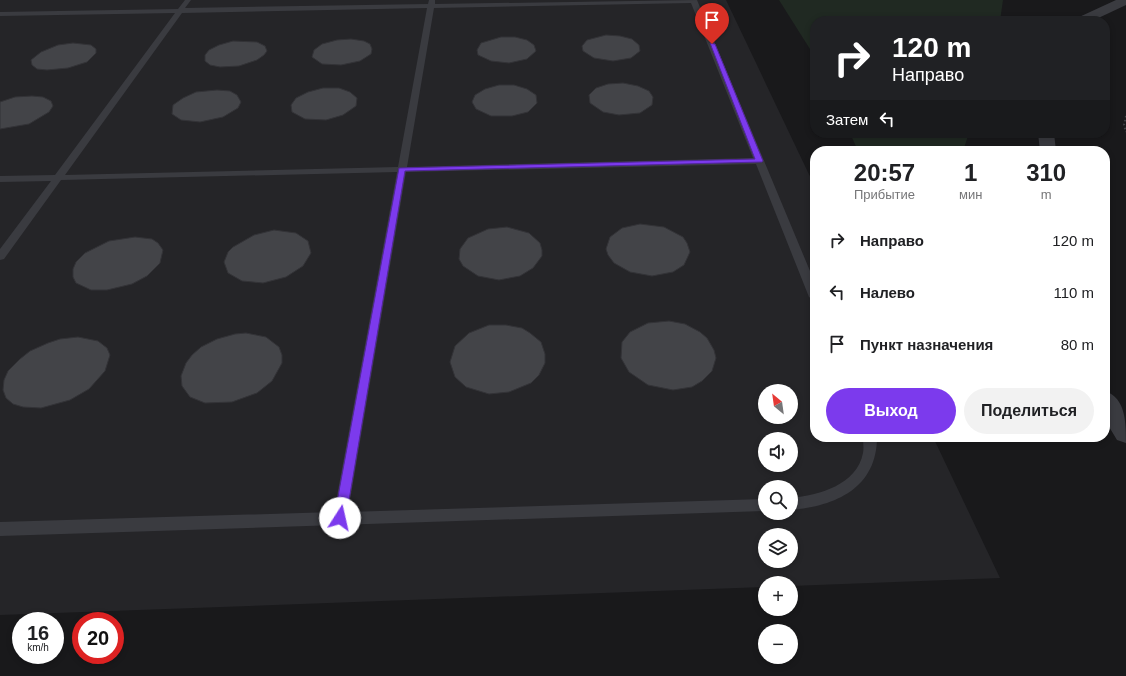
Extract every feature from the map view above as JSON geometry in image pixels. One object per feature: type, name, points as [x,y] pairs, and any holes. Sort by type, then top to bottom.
[{"type":"street","points":[[1092,16],[1126,0]]},
{"type":"street","points":[[1110,408],[1126,433]]},
{"type":"lane","points":[[0,257],[188,0]]},
{"type":"lane","points":[[0,14],[431,3],[694,0],[810,285]]},
{"type":"lane","points":[[340,518],[431,3]]},
{"type":"lane","points":[[0,179],[759,161]]},
{"type":"lane","points":[[798,504],[828,498],[852,484],[866,464],[871,447],[870,442]]},
{"type":"lane","points":[[0,529],[758,505]]},
{"type":"path","points":[[1126,116],[1124,125],[1126,132]]},
{"type":"shaded area","points":[[0,0],[726,0],[810,176],[810,442],[935,442],[1000,578],[798,586],[798,576],[758,576],[758,587],[64,613],[12,612],[12,615],[0,615]]},
{"type":"shaded area","points":[[779,0],[1003,0],[1001,16],[810,16],[810,49]]},
{"type":"shaded area","points":[[852,138],[967,138],[965,146],[856,146]]},
{"type":"building","points":[[606,35],[632,39],[639,45],[640,51],[631,58],[613,61],[594,58],[583,51],[582,46],[587,40]]},
{"type":"building","points":[[501,37],[515,37],[527,40],[534,45],[536,51],[527,59],[509,63],[491,61],[478,55],[477,50],[481,43]]},
{"type":"building","points":[[351,39],[364,41],[370,44],[372,49],[371,54],[360,61],[341,65],[322,64],[312,57],[314,50],[322,44],[337,40]]},
{"type":"building","points":[[233,41],[257,42],[265,46],[267,51],[257,60],[239,66],[220,67],[210,65],[205,61],[205,55],[209,50]]},
{"type":"building","points":[[73,43],[91,45],[96,49],[96,53],[87,62],[68,68],[47,70],[37,69],[32,65],[31,60],[41,52],[58,45]]},
{"type":"building","points":[[623,83],[638,86],[649,91],[653,97],[652,105],[640,113],[619,115],[603,112],[590,103],[589,95],[596,88],[608,84]]},
{"type":"building","points":[[499,85],[514,85],[527,89],[536,95],[537,103],[528,112],[512,116],[491,116],[476,109],[472,102],[475,95],[485,89]]},
{"type":"building","points":[[323,88],[339,88],[350,92],[357,98],[356,106],[343,115],[326,120],[305,119],[292,112],[291,105],[296,98],[308,92]]},
{"type":"building","points":[[217,90],[230,91],[237,95],[241,102],[238,108],[223,117],[200,122],[181,120],[172,114],[173,105],[183,98],[196,92]]},
{"type":"building","points":[[15,97],[43,97],[51,101],[53,106],[49,112],[29,124],[0,129],[0,102]]},
{"type":"building","points":[[640,224],[664,227],[683,237],[690,252],[684,265],[673,272],[652,276],[630,272],[614,263],[608,255],[606,249],[610,237],[622,228]]},
{"type":"building","points":[[507,227],[529,233],[540,243],[542,256],[533,268],[520,276],[499,280],[478,276],[463,266],[459,259],[460,249],[468,238],[488,229]]},
{"type":"building","points":[[274,230],[296,233],[308,241],[311,253],[303,266],[286,277],[263,283],[242,281],[228,273],[224,262],[228,252],[233,247],[254,235]]},
{"type":"building","points":[[135,237],[152,239],[158,243],[163,250],[160,263],[147,276],[132,284],[107,290],[91,290],[76,283],[73,277],[73,269],[76,262],[85,253],[109,241]]},
{"type":"building","points":[[669,321],[685,324],[700,332],[707,338],[714,350],[716,358],[712,371],[702,381],[692,387],[673,390],[648,385],[629,372],[621,358],[622,342],[630,332],[648,323]]},
{"type":"building","points":[[489,325],[506,325],[522,328],[541,342],[545,354],[545,363],[539,375],[531,383],[509,392],[489,394],[466,387],[455,377],[450,362],[455,346],[469,333]]},
{"type":"building","points":[[246,333],[266,337],[279,347],[282,355],[282,363],[272,381],[257,393],[232,402],[205,403],[190,397],[182,386],[181,376],[186,363],[192,355],[201,347],[217,339],[235,334]]},
{"type":"building","points":[[78,337],[98,341],[107,348],[110,355],[105,371],[89,389],[70,400],[41,408],[23,407],[13,404],[6,398],[3,390],[4,380],[8,371],[20,359],[30,351],[48,343],[60,339]]},
{"type":"route","points":[[340,518],[402,169],[759,161],[712,44]]}]
